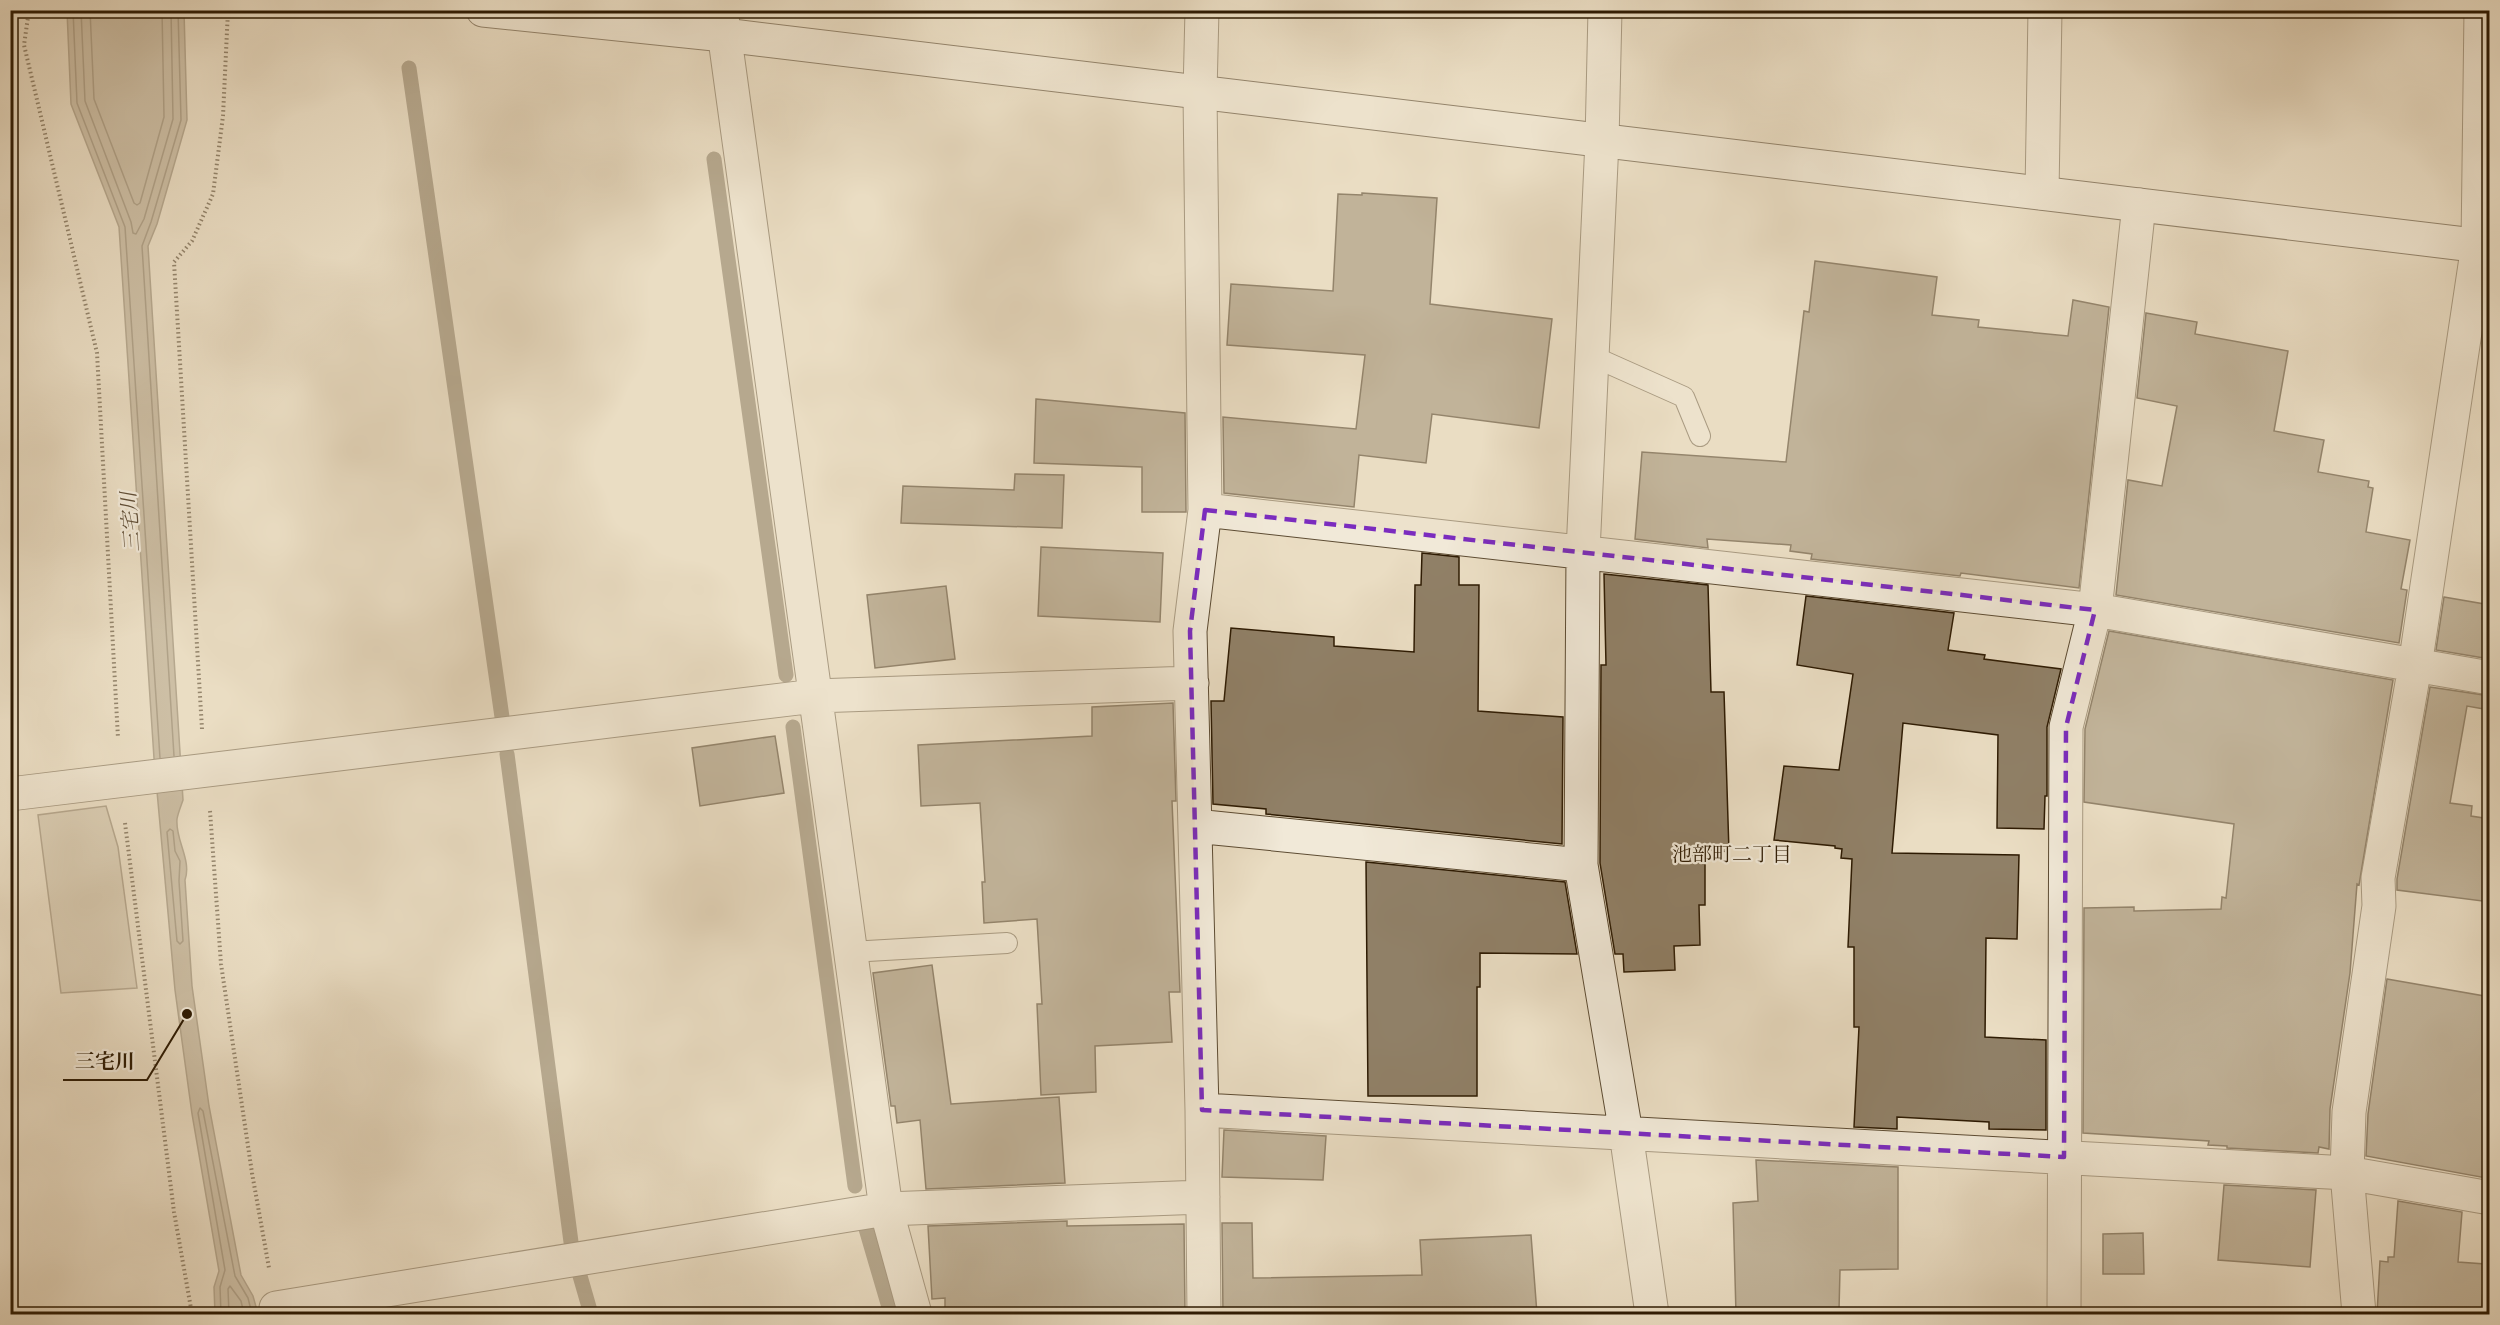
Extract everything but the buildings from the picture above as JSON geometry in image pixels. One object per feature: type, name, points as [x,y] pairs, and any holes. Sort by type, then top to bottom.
[{"type":"street","points":[[483,10],[722,23]]},
{"type":"street","points":[[634,10],[1200,93],[2484,246]]},
{"type":"street","points":[[1202,10],[1200,93],[1205,510],[1190,631],[1202,1110],[1204,1314]]},
{"type":"street","points":[[1605,10],[1602,141],[1583,552],[1581,865],[1626,1133],[1652,1314]]},
{"type":"street","points":[[2043,193],[2045,10]]},
{"type":"street","points":[[2359,1314],[2347,1173],[2349,1112],[2379,906],[2378,878],[2484,246],[2481,10]]},
{"type":"street","points":[[722,23],[886,1209],[915,1314]]},
{"type":"street","points":[[2064,1314],[2066,727],[2095,610],[2139,205]]},
{"type":"street","points":[[1205,510],[2095,610],[2490,678]]},
{"type":"street","points":[[10,794],[126,778],[815,696],[1192,683]]},
{"type":"street","points":[[1195,826],[1581,865]]},
{"type":"street","points":[[1202,1110],[2347,1173],[2490,1198]]},
{"type":"street","points":[[276,1308],[886,1209],[1203,1197]]},
{"type":"lane","points":[[1592,357],[1684,397],[1700,436]]},
{"type":"lane","points":[[850,952],[1007,943]]},
{"type":"path","points":[[29,10],[24,45],[97,353],[126,778],[174,1212],[192,1314]]},
{"type":"path","points":[[228,10],[223,116],[213,194],[192,241],[174,262],[204,770],[221,964],[252,1173],[276,1308]]},
{"type":"highlighted area","points":[[1205,510],[2095,610],[2066,727],[2064,1157],[1202,1110],[1190,631]]},
{"type":"shaded area","points":[[106,806],[118,847],[137,988],[61,993],[38,815]]},
{"type":"water","points":[[67,11],[184,11],[187,120],[157,224],[148,246],[183,800],[177,817],[177,827],[187,872],[185,880],[192,986],[209,1106],[241,1275],[253,1296],[258,1314],[215,1314],[214,1287],[219,1271],[192,1114],[175,990],[154,758],[119,227],[71,104]]},
{"type":"waterway","points":[[409,68],[502,717]]},
{"type":"waterway","points":[[714,159],[786,675]]},
{"type":"waterway","points":[[793,727],[855,1186]]},
{"type":"waterway","points":[[507,754],[571,1242]]},
{"type":"waterway","points":[[864,1222],[891,1314]]},
{"type":"waterway","points":[[578,1269],[591,1314]]},
{"type":"place","name":"三宅川","points":[[187,1014]]},
{"type":"district","name":"池部町二丁目","points":[[1732,854]]}]
